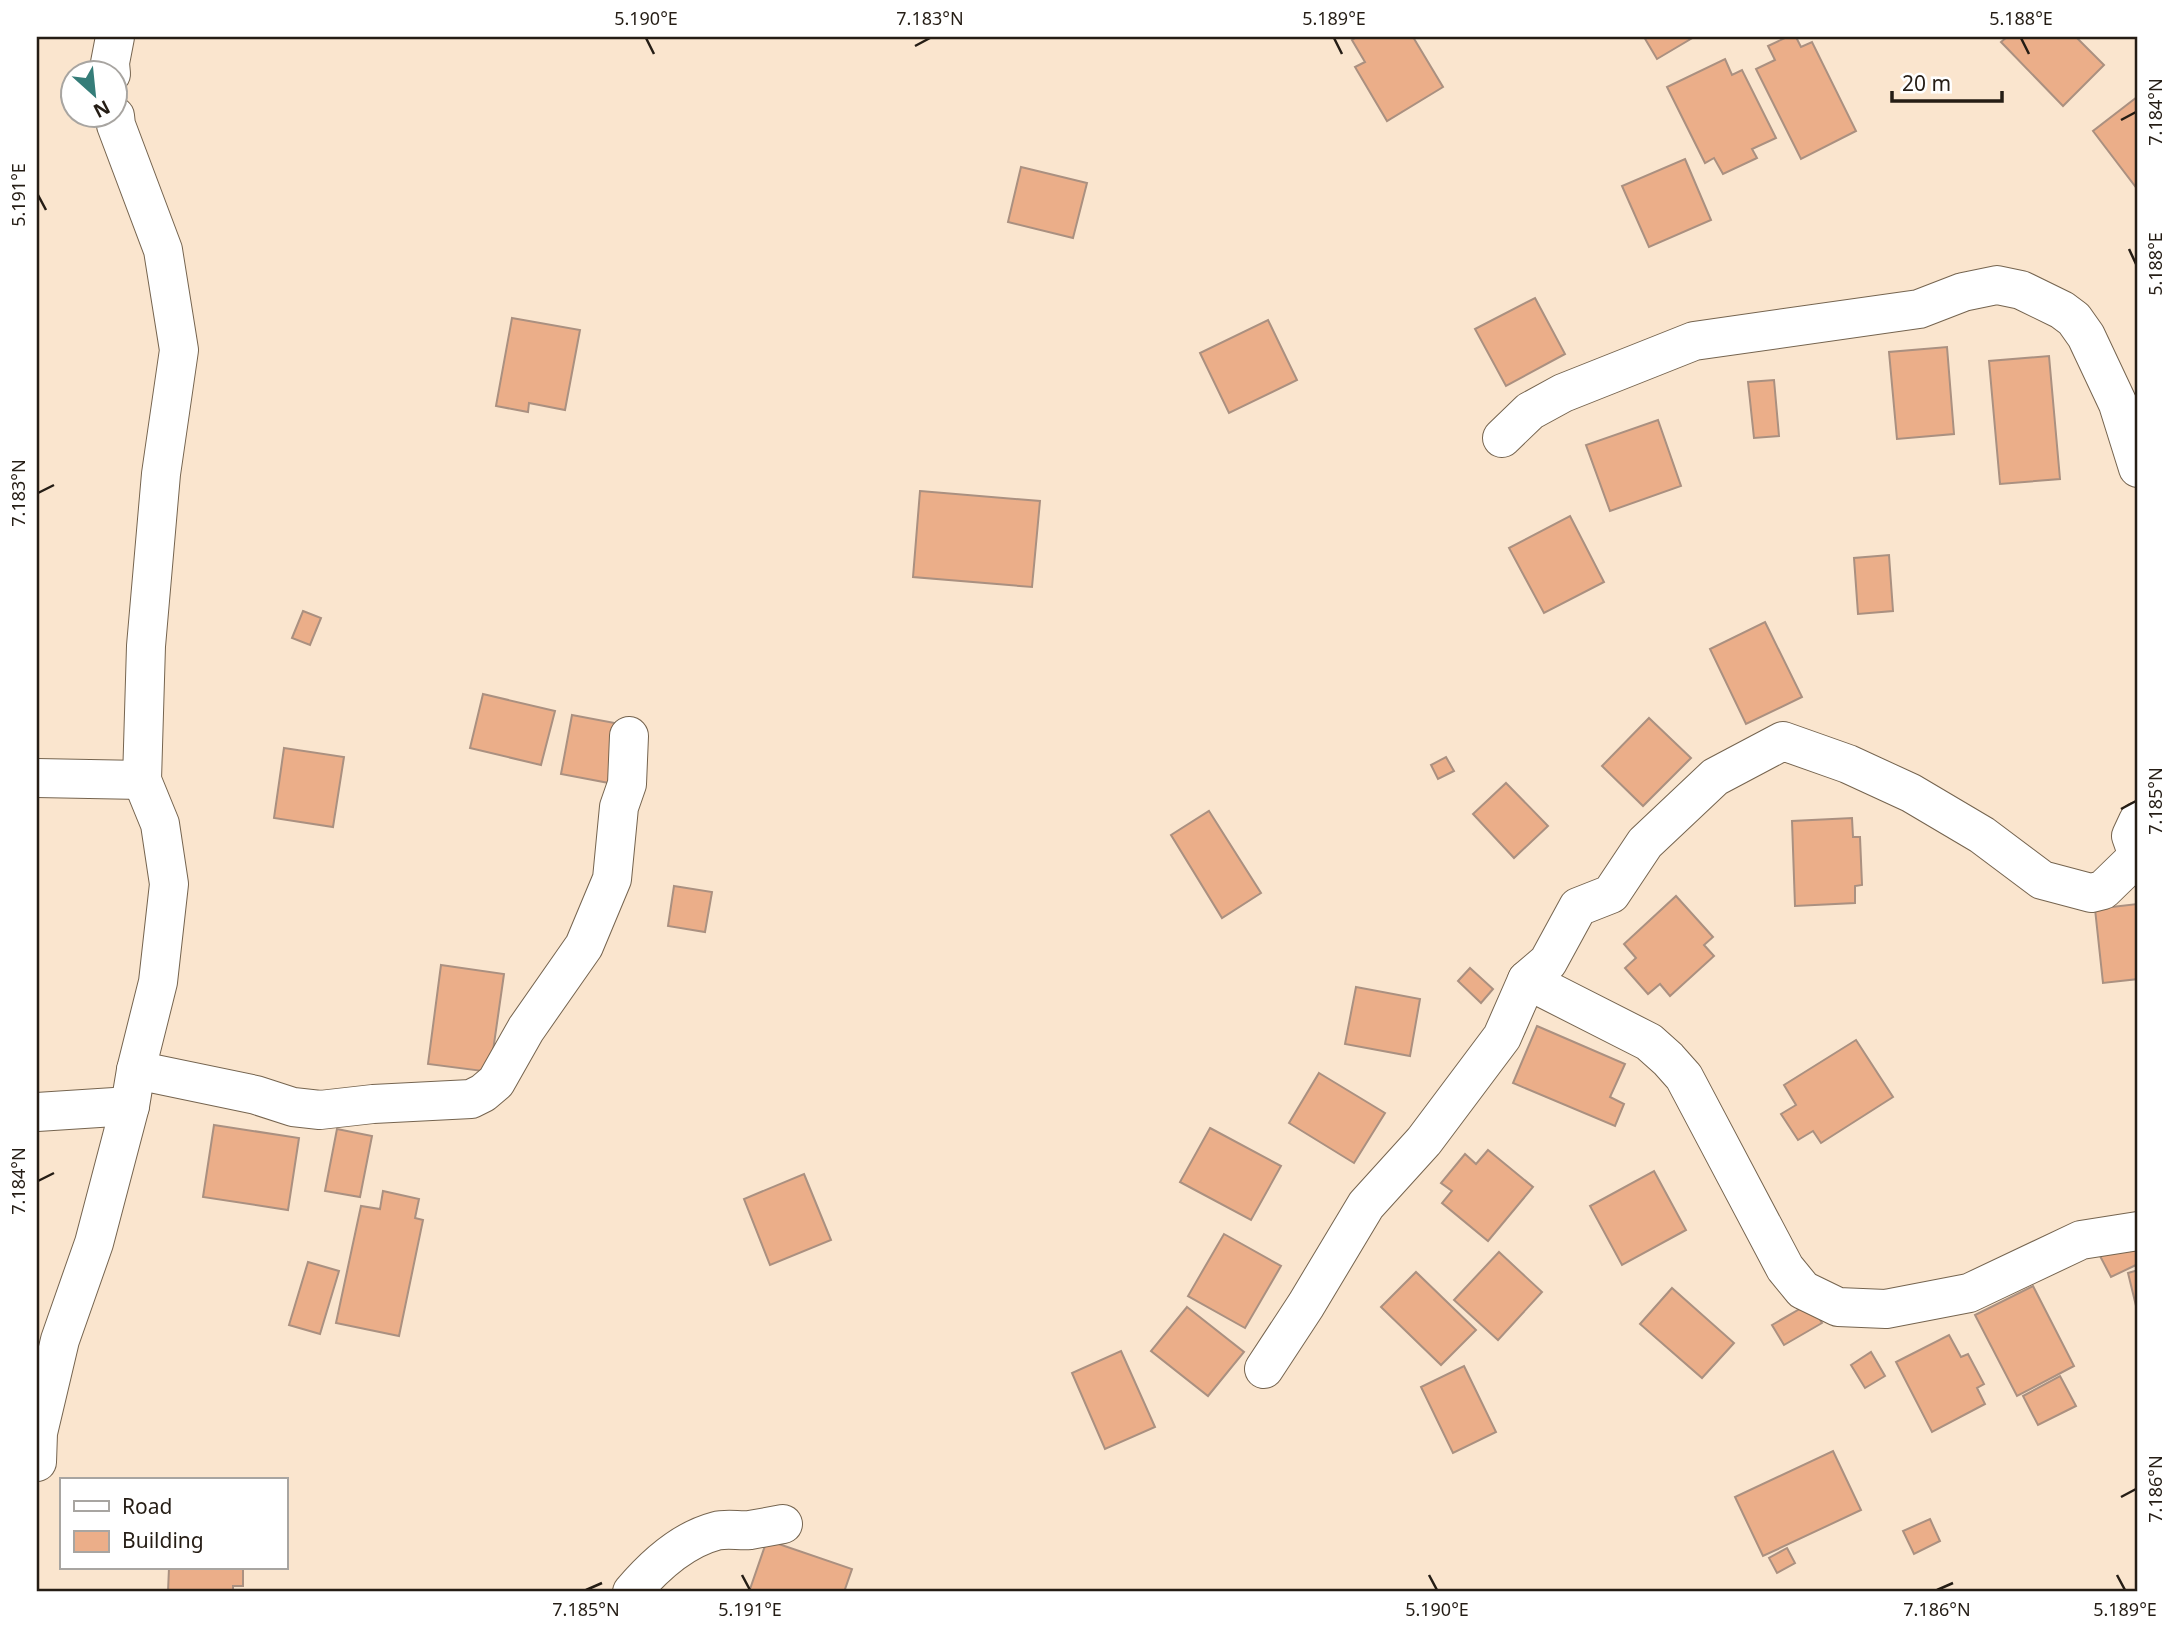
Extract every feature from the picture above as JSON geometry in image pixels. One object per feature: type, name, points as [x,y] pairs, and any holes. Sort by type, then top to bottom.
[{"type":"street","points":[[111,60],[115,37]]},
{"type":"street","points":[[37,1462],[38,1433],[60,1340],[94,1242],[158,982],[169,884],[160,824],[142,780],[146,646],[161,474],[179,350],[163,250],[118,130]]},
{"type":"street","points":[[1502,438],[1531,411],[1563,393],[1694,341],[1919,309],[1963,292],[1997,285],[2021,290],[2062,310],[2074,319],[2086,336],[2118,404],[2138,468]]},
{"type":"street","points":[[37,1112],[133,1088],[256,1095],[293,1107],[320,1110],[373,1104],[471,1099],[483,1093],[496,1082],[526,1029],[584,946],[612,879],[619,807],[627,784],[629,736]]},
{"type":"street","points":[[1264,1369],[1366,1205],[1424,1141],[1502,1037],[1527,980],[1548,962],[1578,907],[1611,894],[1645,843],[1715,777],[1783,741],[1849,764],[1911,793],[1982,835],[2042,880],[2091,893],[2103,890],[2138,856],[2136,829]]},
{"type":"street","points":[[37,778],[142,780]]},
{"type":"street","points":[[1527,980],[1649,1042],[1668,1059],[1684,1077],[1785,1268],[1802,1290],[1838,1307],[1886,1309],[1969,1293],[2081,1240],[2138,1231]]},
{"type":"street","points":[[632,1592],[648,1573],[670,1554],[697,1539],[717,1531],[749,1530],[783,1524]]},
{"type":"building","points":[[1357,37],[1413,37],[1443,87],[1387,121],[1355,67],[1365,62],[1352,40]]},
{"type":"building","points":[[1644,37],[1694,37],[1657,59]]},
{"type":"building","points":[[1787,37],[1796,37],[1801,47],[1812,42],[1856,131],[1801,159],[1756,69],[1775,60],[1768,46]]},
{"type":"building","points":[[2007,37],[2076,37],[2104,65],[2063,106],[2001,42]]},
{"type":"building","points":[[1725,59],[1732,75],[1742,70],[1776,138],[1752,149],[1757,158],[1723,174],[1714,158],[1705,163],[1667,87]]},
{"type":"building","points":[[2137,97],[2138,99],[2138,190],[2093,131]]},
{"type":"building","points":[[1685,159],[1711,220],[1649,247],[1622,186]]},
{"type":"building","points":[[1021,167],[1087,183],[1073,238],[1008,222]]},
{"type":"building","points":[[1535,298],[1565,354],[1506,386],[1475,329]]},
{"type":"building","points":[[512,318],[580,330],[565,410],[529,403],[528,412],[496,406]]},
{"type":"building","points":[[1268,320],[1297,380],[1229,413],[1200,353]]},
{"type":"building","points":[[1947,347],[1954,434],[1897,439],[1889,352]]},
{"type":"building","points":[[2049,356],[2060,479],[2000,484],[1989,361]]},
{"type":"building","points":[[1774,380],[1779,436],[1754,438],[1748,382]]},
{"type":"building","points":[[1658,420],[1681,486],[1610,511],[1586,445]]},
{"type":"building","points":[[920,491],[1040,501],[1032,587],[913,577]]},
{"type":"building","points":[[1570,516],[1604,582],[1544,613],[1509,548]]},
{"type":"building","points":[[1889,555],[1893,611],[1858,614],[1854,558]]},
{"type":"building","points":[[303,611],[321,618],[310,645],[292,638]]},
{"type":"building","points":[[1765,622],[1802,697],[1746,724],[1710,649]]},
{"type":"building","points":[[483,694],[555,711],[541,765],[470,748]]},
{"type":"building","points":[[572,715],[620,724],[609,783],[561,774]]},
{"type":"building","points":[[1649,718],[1691,758],[1643,806],[1602,766]]},
{"type":"building","points":[[284,748],[344,757],[333,827],[274,818]]},
{"type":"building","points":[[1446,757],[1454,771],[1438,779],[1431,765]]},
{"type":"building","points":[[1506,783],[1548,826],[1514,858],[1473,814]]},
{"type":"building","points":[[1209,811],[1261,893],[1222,918],[1171,835]]},
{"type":"building","points":[[1852,818],[1853,837],[1860,837],[1862,885],[1855,886],[1855,903],[1795,906],[1792,821]]},
{"type":"building","points":[[674,886],[712,892],[705,932],[668,926]]},
{"type":"building","points":[[1676,896],[1713,937],[1704,945],[1714,956],[1670,996],[1660,984],[1648,994],[1625,968],[1636,958],[1624,944]]},
{"type":"building","points":[[2137,904],[2138,979],[2103,983],[2095,909]]},
{"type":"building","points":[[441,965],[504,974],[490,1072],[428,1064]]},
{"type":"building","points":[[1470,968],[1493,989],[1481,1003],[1458,981]]},
{"type":"building","points":[[1356,987],[1420,999],[1410,1056],[1345,1044]]},
{"type":"building","points":[[1537,1026],[1625,1064],[1610,1097],[1624,1104],[1615,1126],[1513,1083]]},
{"type":"building","points":[[1856,1040],[1893,1097],[1821,1143],[1813,1131],[1798,1140],[1781,1114],[1796,1105],[1784,1085]]},
{"type":"building","points":[[1319,1073],[1385,1113],[1354,1163],[1289,1123]]},
{"type":"building","points":[[214,1125],[299,1138],[288,1210],[203,1197]]},
{"type":"building","points":[[1210,1128],[1281,1166],[1251,1220],[1180,1182]]},
{"type":"building","points":[[337,1129],[372,1136],[360,1197],[325,1191]]},
{"type":"building","points":[[1488,1150],[1533,1187],[1488,1241],[1442,1203],[1452,1191],[1441,1183],[1465,1154],[1476,1164]]},
{"type":"building","points":[[1654,1171],[1686,1230],[1622,1265],[1590,1206]]},
{"type":"building","points":[[804,1174],[831,1240],[770,1265],[744,1199]]},
{"type":"building","points":[[383,1191],[419,1199],[415,1218],[423,1220],[399,1336],[336,1323],[361,1206],[380,1209]]},
{"type":"building","points":[[1224,1234],[1281,1266],[1245,1328],[1188,1296]]},
{"type":"building","points":[[2131,1240],[2138,1255],[2138,1264],[2111,1277],[2100,1256]]},
{"type":"building","points":[[1499,1252],[1542,1292],[1498,1340],[1454,1300]]},
{"type":"building","points":[[308,1262],[339,1271],[320,1334],[289,1325]]},
{"type":"building","points":[[2138,1270],[2138,1314],[2128,1273]]},
{"type":"building","points":[[1416,1272],[1476,1330],[1441,1365],[1381,1307]]},
{"type":"building","points":[[2033,1286],[2074,1366],[2017,1396],[1975,1315]]},
{"type":"building","points":[[1672,1288],[1734,1343],[1702,1378],[1640,1324]]},
{"type":"building","points":[[1810,1303],[1822,1323],[1784,1345],[1772,1325]]},
{"type":"building","points":[[1187,1307],[1244,1352],[1208,1396],[1151,1351]]},
{"type":"building","points":[[1949,1335],[1961,1357],[1968,1354],[1984,1384],[1977,1388],[1985,1404],[1932,1432],[1896,1362]]},
{"type":"building","points":[[1121,1351],[1155,1427],[1105,1449],[1072,1373]]},
{"type":"building","points":[[1871,1352],[1885,1376],[1865,1388],[1851,1365]]},
{"type":"building","points":[[1464,1366],[1496,1432],[1453,1453],[1421,1387]]},
{"type":"building","points":[[2060,1376],[2076,1406],[2038,1425],[2023,1396]]},
{"type":"building","points":[[1833,1451],[1861,1510],[1763,1556],[1735,1497]]},
{"type":"building","points":[[1930,1519],[1940,1541],[1914,1554],[1903,1531]]},
{"type":"building","points":[[767,1540],[852,1569],[844,1592],[749,1592]]},
{"type":"building","points":[[1787,1548],[1795,1563],[1777,1573],[1769,1558]]},
{"type":"building","points":[[169,1570],[243,1570],[243,1586],[233,1586],[233,1592],[168,1592]]}]
